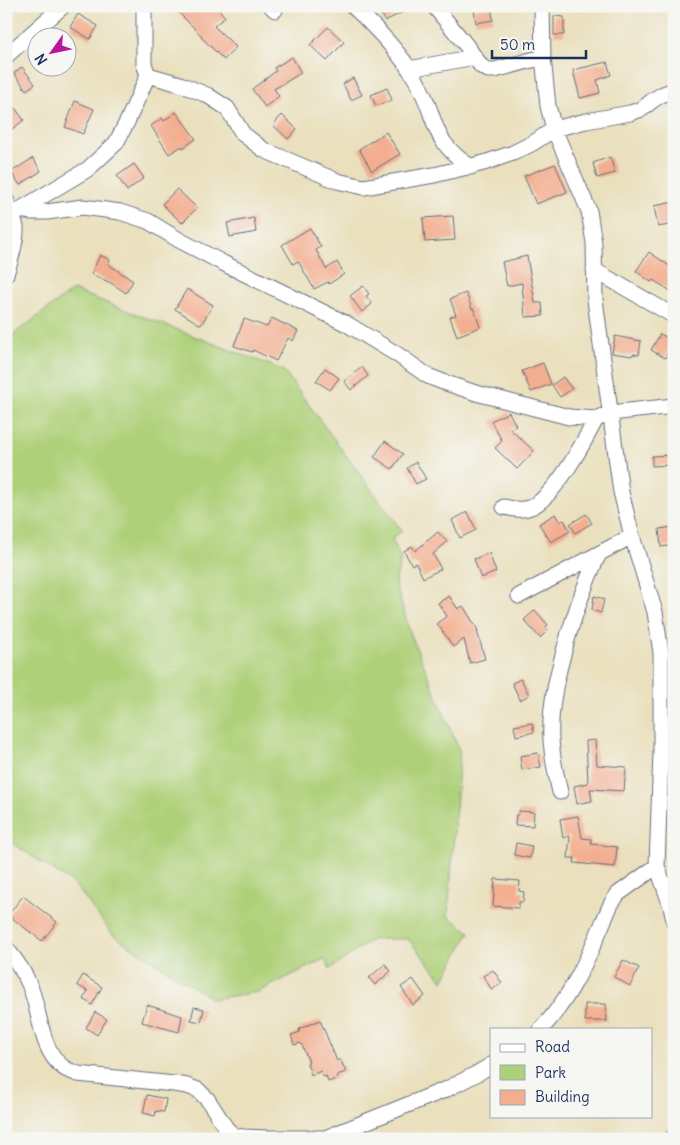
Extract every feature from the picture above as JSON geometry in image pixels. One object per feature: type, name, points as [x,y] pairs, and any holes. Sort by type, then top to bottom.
[{"type":"street","points":[[6,56],[63,6]]},
{"type":"street","points":[[13,208],[88,169],[116,143],[148,76],[144,64],[144,6]]},
{"type":"street","points":[[353,6],[381,33],[409,69],[419,85],[442,140],[448,149],[471,166]]},
{"type":"street","points":[[434,6],[451,25],[481,66],[488,70],[495,70],[543,57]]},
{"type":"street","points":[[542,6],[543,57],[548,106],[554,129],[589,211],[594,243],[595,300],[621,492],[658,628],[668,751],[657,866],[674,921]]},
{"type":"street","points":[[409,69],[475,57]]},
{"type":"street","points":[[148,76],[180,84],[207,95],[228,108],[243,134],[264,150],[337,181],[364,187],[434,176],[484,164],[513,153],[554,129],[630,113],[642,109],[663,94],[674,90]]},
{"type":"street","points":[[13,208],[32,212],[47,212],[83,207],[120,212],[148,221],[223,263],[347,324],[428,376],[476,393],[568,417],[596,418],[611,413],[674,406]]},
{"type":"street","points":[[6,274],[16,229],[13,208]]},
{"type":"street","points":[[594,270],[674,316]]},
{"type":"street","points":[[504,507],[516,510],[529,508],[542,501],[570,465],[596,418]]},
{"type":"street","points":[[519,596],[632,536]]},
{"type":"street","points":[[560,792],[551,738],[552,704],[562,659],[577,608],[589,572],[599,554]]},
{"type":"street","points":[[542,1028],[563,1002],[578,977],[611,904],[618,894],[657,866]]},
{"type":"street","points":[[6,948],[22,968],[29,983],[47,1048],[64,1069],[78,1074],[174,1084],[198,1090],[208,1100],[226,1128],[233,1135],[268,1138],[323,1138],[447,1089],[490,1066]]},
{"type":"green space","points":[[73,290],[283,370],[402,531],[392,538],[401,560],[395,582],[411,635],[460,752],[448,916],[470,932],[443,981],[408,939],[373,939],[330,969],[324,959],[258,992],[212,999],[113,935],[75,885],[6,839],[6,340]]},
{"type":"building","points":[[172,6],[216,6],[225,17],[214,26],[236,47],[224,60]]},
{"type":"building","points":[[378,6],[415,6],[385,21]]},
{"type":"building","points":[[491,6],[493,20],[476,23],[474,9]]},
{"type":"building","points":[[78,14],[98,26],[90,39],[78,32],[78,28],[70,27]]},
{"type":"building","points":[[554,16],[564,17],[564,35],[554,35]]},
{"type":"building","points":[[328,27],[344,42],[327,61],[310,45]]},
{"type":"building","points":[[292,57],[301,73],[274,89],[279,96],[265,107],[252,89],[276,71],[274,68]]},
{"type":"building","points":[[607,62],[611,75],[597,80],[600,93],[580,98],[573,70]]},
{"type":"building","points":[[22,67],[28,75],[28,78],[30,78],[35,84],[26,90],[14,73]]},
{"type":"building","points":[[353,78],[362,95],[351,100],[343,84]]},
{"type":"building","points":[[387,88],[392,100],[376,106],[371,95]]},
{"type":"building","points":[[75,101],[94,109],[83,134],[65,127]]},
{"type":"building","points":[[15,108],[24,120],[6,134],[6,114]]},
{"type":"building","points":[[176,112],[196,139],[183,148],[182,146],[169,154],[151,126],[162,118],[164,121]]},
{"type":"building","points":[[282,115],[297,129],[288,139],[273,125]]},
{"type":"building","points":[[386,132],[400,154],[372,171],[359,149]]},
{"type":"building","points":[[610,157],[615,173],[597,178],[593,163]]},
{"type":"building","points":[[33,158],[41,171],[20,185],[11,172]]},
{"type":"building","points":[[134,164],[144,178],[127,191],[117,176]]},
{"type":"building","points":[[555,164],[567,192],[536,204],[524,176]]},
{"type":"building","points":[[177,189],[197,208],[182,223],[162,204]]},
{"type":"building","points":[[674,202],[674,224],[658,227],[654,206]]},
{"type":"building","points":[[453,216],[455,240],[425,242],[423,218]]},
{"type":"building","points":[[254,218],[256,232],[230,237],[227,223]]},
{"type":"building","points":[[310,228],[321,247],[316,250],[326,269],[337,262],[344,274],[329,284],[328,282],[314,289],[298,261],[293,264],[282,245]]},
{"type":"building","points":[[649,252],[674,269],[674,293],[653,280],[651,282],[636,271]]},
{"type":"building","points":[[100,255],[110,260],[108,264],[133,281],[126,293],[111,283],[91,274]]},
{"type":"building","points":[[527,256],[535,303],[542,303],[543,316],[525,317],[522,283],[507,286],[502,262]]},
{"type":"building","points":[[363,286],[369,294],[366,296],[372,304],[362,312],[350,296]]},
{"type":"building","points":[[187,289],[213,305],[201,325],[175,309]]},
{"type":"building","points":[[466,293],[480,327],[457,336],[450,317],[456,315],[450,299]]},
{"type":"building","points":[[272,318],[298,331],[293,341],[288,338],[276,361],[253,350],[252,352],[234,346],[244,319],[267,327]]},
{"type":"building","points":[[660,334],[674,341],[665,358],[651,350]]},
{"type":"building","points":[[615,336],[641,341],[639,355],[633,354],[632,356],[612,353]]},
{"type":"building","points":[[543,363],[551,384],[531,392],[522,371]]},
{"type":"building","points":[[362,367],[368,376],[351,390],[344,381]]},
{"type":"building","points":[[325,368],[339,378],[330,390],[316,381]]},
{"type":"building","points":[[563,377],[572,389],[560,397],[552,385]]},
{"type":"building","points":[[509,412],[516,426],[510,429],[534,451],[517,469],[495,448],[502,441],[491,421]]},
{"type":"building","points":[[385,441],[403,454],[392,469],[374,457]]},
{"type":"building","points":[[674,455],[674,465],[652,466],[652,456]]},
{"type":"building","points":[[416,462],[426,479],[416,484],[407,468]]},
{"type":"building","points":[[468,512],[476,530],[460,538],[452,520]]},
{"type":"building","points":[[555,514],[560,522],[564,520],[570,531],[551,542],[539,524]]},
{"type":"building","points":[[586,514],[592,523],[575,533],[570,524]]},
{"type":"building","points":[[674,527],[674,545],[661,547],[659,529]]},
{"type":"building","points":[[438,532],[447,542],[433,554],[441,569],[423,578],[416,563],[412,565],[404,551],[412,546],[415,551]]},
{"type":"building","points":[[489,553],[496,572],[481,578],[474,559]]},
{"type":"building","points":[[449,596],[458,609],[463,606],[478,630],[485,659],[470,663],[464,639],[453,647],[437,623],[447,616],[438,603]]},
{"type":"building","points":[[594,596],[604,599],[601,613],[592,610]]},
{"type":"building","points":[[535,610],[548,625],[545,627],[548,630],[540,638],[524,620]]},
{"type":"building","points":[[521,679],[529,695],[520,700],[512,683]]},
{"type":"building","points":[[532,723],[534,732],[516,736],[514,726]]},
{"type":"building","points":[[595,740],[597,765],[626,767],[624,791],[590,789],[592,801],[577,804],[574,786],[588,783],[586,741]]},
{"type":"building","points":[[538,753],[541,767],[522,770],[520,756]]},
{"type":"building","points":[[519,811],[534,812],[533,826],[515,825],[516,815],[518,815]]},
{"type":"building","points":[[578,816],[582,838],[591,839],[591,844],[617,847],[615,867],[574,863],[575,858],[568,858],[570,836],[563,838],[560,819]]},
{"type":"building","points":[[516,843],[532,846],[530,858],[514,855]]},
{"type":"building","points":[[495,879],[520,881],[519,891],[524,892],[523,902],[519,902],[519,908],[493,906]]},
{"type":"building","points":[[23,896],[57,922],[42,941],[8,915]]},
{"type":"building","points":[[623,960],[639,968],[630,986],[614,977]]},
{"type":"building","points":[[385,964],[391,971],[375,985],[369,978]]},
{"type":"building","points":[[493,970],[502,983],[492,990],[483,976]]},
{"type":"building","points":[[83,975],[102,987],[92,1005],[83,999],[88,991],[77,985]]},
{"type":"building","points":[[413,979],[425,996],[413,1005],[401,987]]},
{"type":"building","points":[[585,1004],[606,1004],[607,1021],[585,1021]]},
{"type":"building","points":[[147,1005],[182,1016],[179,1032],[142,1022]]},
{"type":"building","points":[[194,1007],[204,1009],[201,1022],[191,1020]]},
{"type":"building","points":[[95,1012],[107,1019],[97,1035],[86,1028]]},
{"type":"building","points":[[320,1020],[337,1061],[340,1059],[346,1072],[337,1075],[338,1078],[328,1082],[326,1076],[323,1077],[321,1071],[311,1075],[307,1063],[309,1062],[301,1043],[294,1045],[291,1035],[300,1032],[299,1029]]},
{"type":"building","points":[[147,1095],[166,1099],[164,1112],[156,1111],[155,1116],[143,1113]]}]
